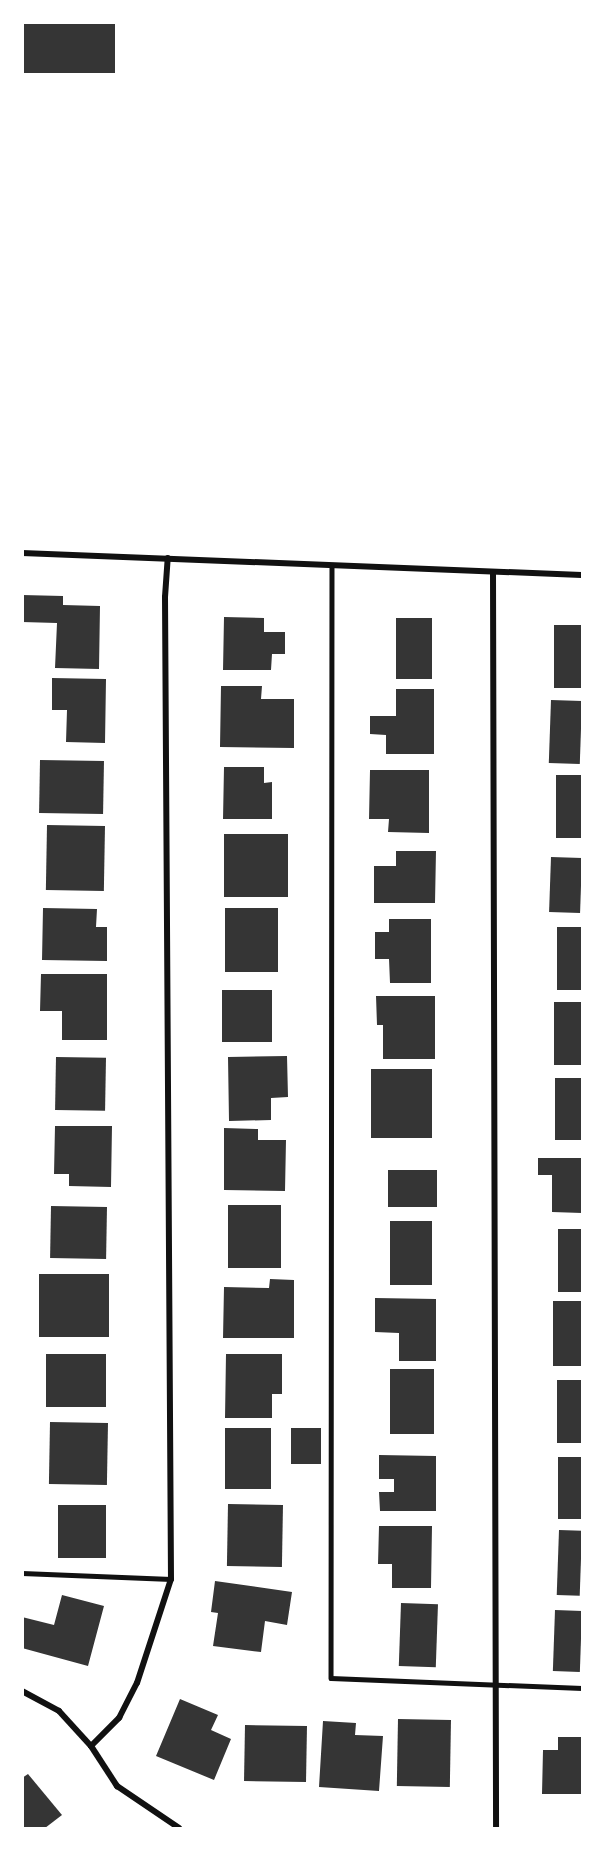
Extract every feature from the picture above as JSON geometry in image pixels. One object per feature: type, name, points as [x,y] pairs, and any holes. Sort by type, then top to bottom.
[{"type":"street","points":[[22,553],[582,576]]},
{"type":"street","points":[[91,1746],[119,1718],[137,1683],[171,1578],[165,597],[168,558]]},
{"type":"street","points":[[493,572],[496,1828]]},
{"type":"street","points":[[22,1690],[59,1711],[91,1746],[117,1786],[179,1828]]},
{"type":"lane","points":[[332,565],[331,1678],[582,1688]]},
{"type":"lane","points":[[22,1573],[171,1578]]},
{"type":"building","points":[[22,22],[115,22],[115,73],[22,73]]},
{"type":"building","points":[[22,595],[63,596],[63,605],[100,606],[99,669],[55,668],[57,623],[22,622]]},
{"type":"building","points":[[224,617],[264,618],[264,632],[285,632],[285,654],[272,654],[271,670],[223,670]]},
{"type":"building","points":[[396,618],[432,618],[432,679],[396,679]]},
{"type":"building","points":[[554,625],[582,625],[582,688],[554,688]]},
{"type":"building","points":[[52,678],[106,679],[105,743],[66,742],[67,710],[52,710]]},
{"type":"building","points":[[221,686],[262,686],[261,699],[294,699],[294,748],[220,747]]},
{"type":"building","points":[[396,689],[434,689],[434,754],[386,754],[386,735],[370,734],[370,716],[396,716]]},
{"type":"building","points":[[551,700],[582,701],[580,764],[549,763]]},
{"type":"building","points":[[40,760],[104,761],[103,814],[39,813]]},
{"type":"building","points":[[224,767],[264,767],[264,783],[272,782],[272,819],[223,819]]},
{"type":"building","points":[[370,770],[429,770],[429,833],[388,832],[389,819],[369,819]]},
{"type":"building","points":[[556,775],[582,775],[582,838],[556,838]]},
{"type":"building","points":[[47,825],[105,826],[104,891],[46,890]]},
{"type":"building","points":[[224,834],[288,834],[288,897],[224,897]]},
{"type":"building","points":[[396,851],[436,851],[435,903],[374,903],[374,866],[396,866]]},
{"type":"building","points":[[551,857],[582,858],[580,913],[549,912]]},
{"type":"building","points":[[43,908],[97,909],[96,927],[107,927],[107,961],[42,960]]},
{"type":"building","points":[[225,908],[278,908],[278,972],[225,972]]},
{"type":"building","points":[[389,919],[431,919],[431,983],[390,983],[389,959],[375,959],[375,932],[389,932]]},
{"type":"building","points":[[557,927],[582,927],[582,990],[557,990]]},
{"type":"building","points":[[41,974],[107,974],[107,1040],[62,1040],[62,1011],[40,1011]]},
{"type":"building","points":[[222,990],[272,990],[272,1042],[222,1042]]},
{"type":"building","points":[[376,996],[435,996],[435,1059],[383,1059],[383,1025],[377,1025]]},
{"type":"building","points":[[554,1002],[582,1002],[582,1065],[554,1065]]},
{"type":"building","points":[[287,1056],[288,1097],[271,1098],[271,1120],[229,1121],[228,1057]]},
{"type":"building","points":[[56,1057],[106,1058],[105,1111],[55,1110]]},
{"type":"building","points":[[371,1069],[432,1069],[432,1138],[371,1138]]},
{"type":"building","points":[[555,1078],[582,1078],[582,1140],[555,1140]]},
{"type":"building","points":[[55,1126],[112,1126],[111,1187],[69,1186],[69,1174],[54,1174]]},
{"type":"building","points":[[224,1128],[258,1129],[258,1140],[286,1140],[285,1191],[224,1190]]},
{"type":"building","points":[[538,1158],[582,1158],[582,1213],[552,1212],[552,1175],[538,1175]]},
{"type":"building","points":[[388,1170],[437,1170],[437,1207],[388,1207]]},
{"type":"building","points":[[228,1205],[281,1205],[281,1268],[228,1268]]},
{"type":"building","points":[[51,1206],[107,1207],[106,1259],[50,1258]]},
{"type":"building","points":[[390,1221],[432,1221],[432,1285],[390,1285]]},
{"type":"building","points":[[558,1229],[582,1229],[582,1292],[558,1292]]},
{"type":"building","points":[[39,1274],[109,1274],[109,1337],[39,1337]]},
{"type":"building","points":[[270,1279],[294,1280],[294,1338],[223,1338],[224,1287],[269,1288]]},
{"type":"building","points":[[375,1298],[436,1299],[436,1361],[399,1361],[399,1333],[375,1332]]},
{"type":"building","points":[[553,1301],[582,1301],[582,1366],[553,1366]]},
{"type":"building","points":[[46,1354],[106,1354],[106,1407],[46,1407]]},
{"type":"building","points":[[226,1354],[282,1354],[282,1394],[272,1394],[272,1418],[225,1418]]},
{"type":"building","points":[[390,1369],[434,1369],[434,1434],[390,1434]]},
{"type":"building","points":[[557,1380],[582,1380],[582,1443],[557,1443]]},
{"type":"building","points":[[50,1422],[108,1423],[107,1485],[49,1484]]},
{"type":"building","points":[[225,1428],[271,1428],[271,1489],[225,1489]]},
{"type":"building","points":[[291,1428],[321,1428],[321,1464],[291,1464]]},
{"type":"building","points":[[379,1455],[436,1456],[436,1511],[380,1511],[379,1492],[394,1492],[394,1479],[379,1479]]},
{"type":"building","points":[[558,1457],[582,1457],[582,1519],[558,1519]]},
{"type":"building","points":[[228,1504],[283,1505],[282,1567],[227,1566]]},
{"type":"building","points":[[58,1505],[106,1505],[106,1558],[58,1558]]},
{"type":"building","points":[[379,1526],[432,1526],[431,1588],[392,1588],[392,1564],[378,1564]]},
{"type":"building","points":[[559,1530],[582,1531],[580,1596],[557,1595]]},
{"type":"building","points":[[215,1581],[292,1592],[287,1625],[265,1621],[261,1652],[213,1646],[218,1613],[211,1612]]},
{"type":"building","points":[[62,1595],[104,1606],[88,1666],[22,1648],[22,1617],[54,1625]]},
{"type":"building","points":[[401,1603],[438,1604],[436,1667],[399,1666]]},
{"type":"building","points":[[555,1610],[582,1611],[580,1672],[553,1671]]},
{"type":"building","points":[[180,1699],[218,1715],[211,1730],[231,1739],[214,1780],[156,1756]]},
{"type":"building","points":[[398,1719],[451,1720],[450,1787],[397,1786]]},
{"type":"building","points":[[323,1721],[356,1723],[355,1735],[383,1736],[379,1791],[319,1787]]},
{"type":"building","points":[[245,1725],[307,1726],[306,1782],[244,1781]]},
{"type":"building","points":[[558,1737],[582,1737],[582,1794],[542,1794],[543,1750],[558,1750]]},
{"type":"building","points":[[28,1774],[62,1815],[45,1828],[22,1828],[22,1778]]}]
